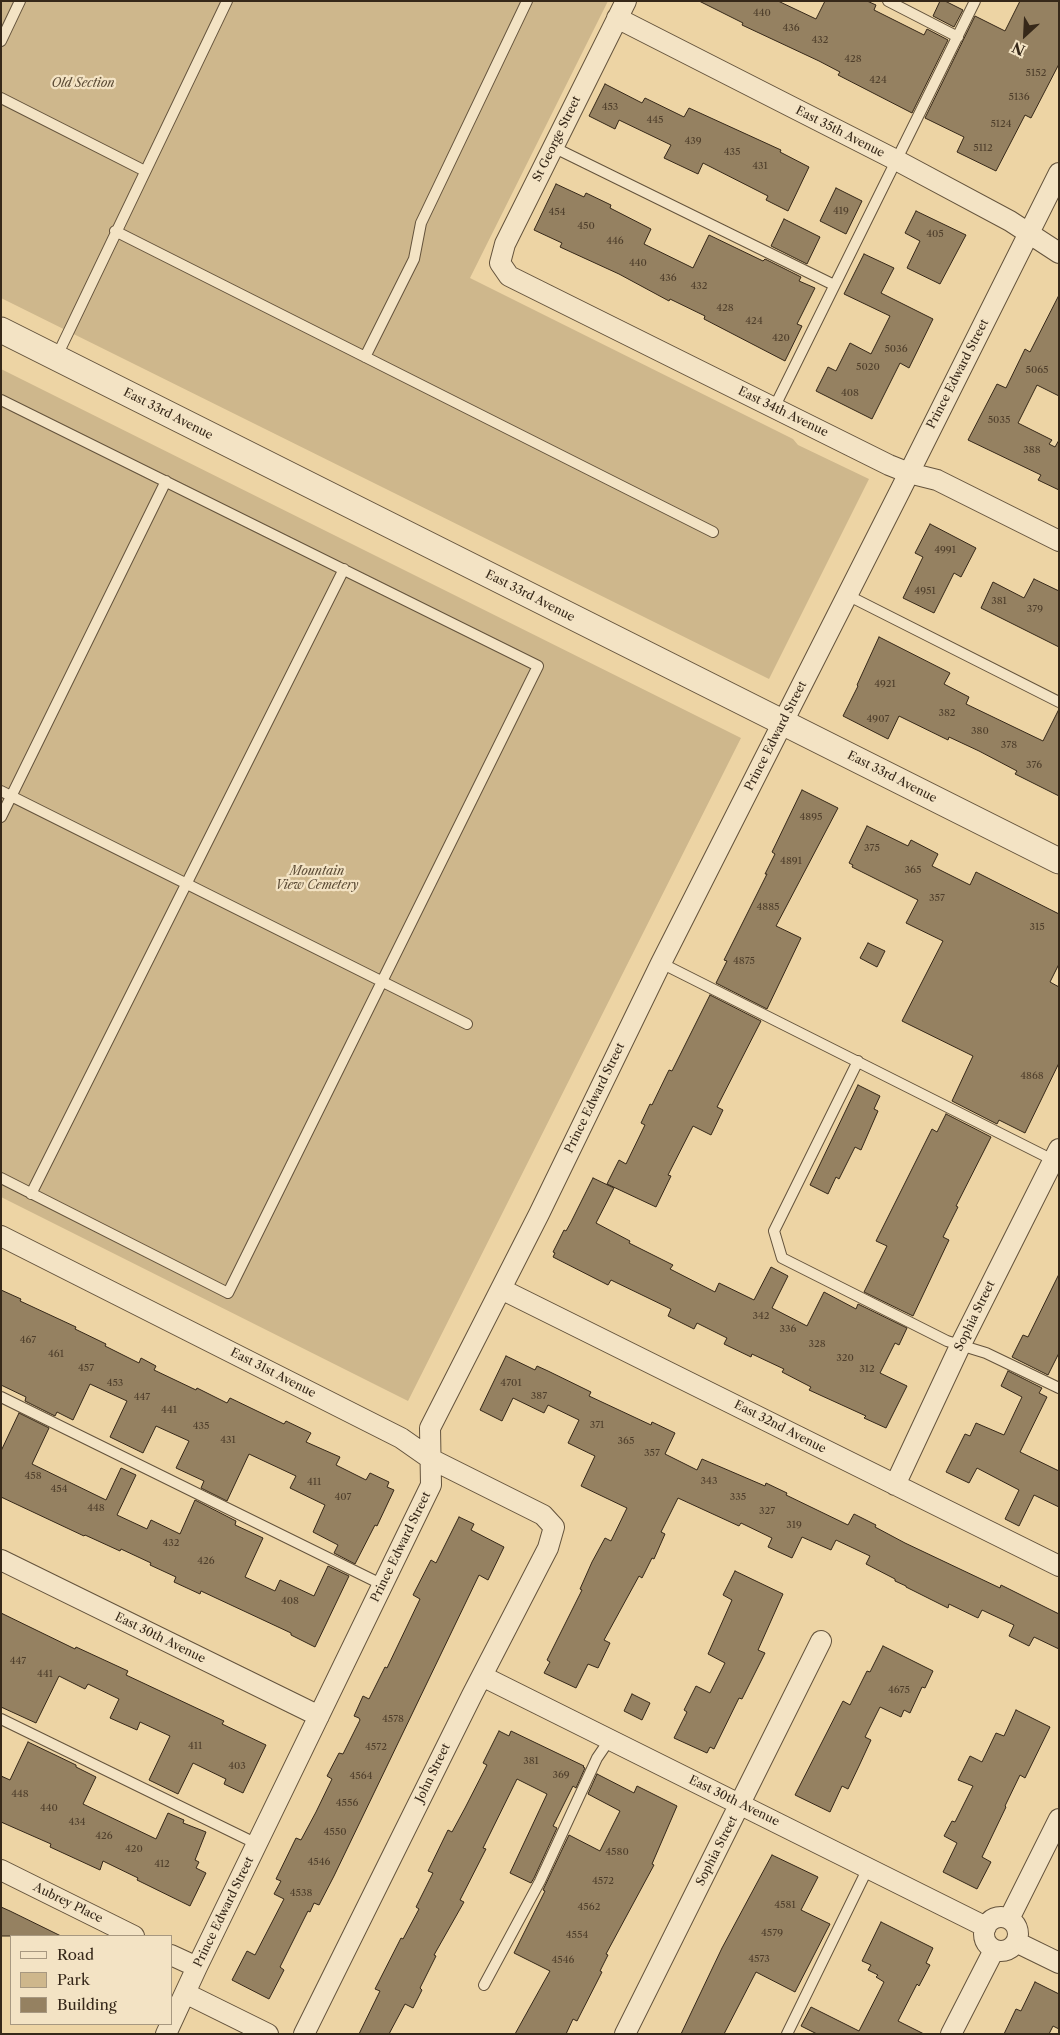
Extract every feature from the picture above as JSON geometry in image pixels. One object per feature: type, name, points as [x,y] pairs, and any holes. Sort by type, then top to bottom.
[{"type":"street","name":"St George Street","points":[[509,276],[500,263],[505,244],[621,10]]},
{"type":"street","name":"East 35th Avenue","points":[[621,10],[1010,221],[1059,253]]},
{"type":"street","name":"Prince Edward Street","points":[[172,2022],[431,1485],[430,1428],[501,1289],[661,963],[1059,173]]},
{"type":"street","name":"East 34th Avenue","points":[[509,276],[889,465],[909,473],[937,480],[1059,541]]},
{"type":"street","name":"East 33rd Avenue","points":[[2,334],[56,358],[1059,861]]},
{"type":"street","name":"Sophia Street","points":[[895,1485],[961,1344],[1056,1154]]},
{"type":"street","name":"East 31st Avenue","points":[[1,1236],[401,1438],[431,1459],[543,1515]]},
{"type":"street","name":"East 32nd Avenue","points":[[501,1289],[1059,1566]]},
{"type":"street","name":"John Street","points":[[304,2034],[482,1676],[548,1548],[554,1527],[543,1515]]},
{"type":"street","name":"East 30th Avenue","points":[[1,1560],[319,1716]]},
{"type":"street","name":"Sophia Street","points":[[625,2034],[821,1641]]},
{"type":"street","name":"East 30th Avenue","points":[[482,1676],[986,1927]]},
{"type":"street","points":[[1009,1919],[1059,1820]]},
{"type":"street","name":"Aubrey Place","points":[[1,1870],[132,1935]]},
{"type":"street","points":[[999,1917],[1009,1919],[1017,1926],[1018,1937],[1016,1942],[1004,1951],[994,1950],[984,1937],[986,1927],[993,1919],[999,1917]]},
{"type":"street","points":[[1016,1942],[1059,1963]]},
{"type":"street","points":[[951,2034],[994,1950]]},
{"type":"street","points":[[172,1955],[197,1967]]},
{"type":"street","points":[[186,1993],[268,2034]]},
{"type":"lane","points":[[1,40],[20,1]]},
{"type":"lane","points":[[365,357],[414,258],[421,223],[527,1]]},
{"type":"lane","points":[[888,1],[958,37]]},
{"type":"lane","points":[[774,408],[975,1]]},
{"type":"lane","points":[[56,358],[224,4]]},
{"type":"lane","points":[[1,98],[145,171]]},
{"type":"lane","points":[[553,147],[834,285]]},
{"type":"lane","points":[[115,231],[713,532]]},
{"type":"lane","points":[[1,400],[538,666],[228,1293],[1,1178]]},
{"type":"lane","points":[[1,817],[166,481]]},
{"type":"lane","points":[[32,1194],[344,569]]},
{"type":"lane","points":[[847,595],[1059,702]]},
{"type":"lane","points":[[1,791],[467,1024]]},
{"type":"lane","points":[[661,963],[858,1061],[1056,1154]]},
{"type":"lane","points":[[858,1061],[774,1232],[782,1258],[947,1341],[986,1353],[1059,1388]]},
{"type":"lane","points":[[1,1397],[382,1584]]},
{"type":"lane","points":[[1,1719],[257,1844]]},
{"type":"lane","points":[[484,1985],[540,1881],[598,1758],[610,1739]]},
{"type":"lane","points":[[786,2034],[868,1868]]},
{"type":"green space","name":"Old Section","points":[[1,1],[608,1],[470,278],[793,439],[798,445],[869,479],[769,679],[1,298]]},
{"type":"green space","name":"Mountain View Cemetery","points":[[1,369],[741,738],[408,1401],[1,1197]]},
{"type":"building","points":[[699,1],[778,1],[816,19],[825,1],[867,1],[876,5],[874,10],[924,35],[927,29],[948,40],[912,113],[838,75],[840,72],[742,25],[743,23]]},
{"type":"building","points":[[940,1],[945,1],[963,10],[954,27],[933,16]]},
{"type":"building","points":[[1020,1],[1059,1],[1059,64],[1031,118],[1025,115],[996,171],[957,152],[964,137],[925,118],[975,16],[1005,31]]},
{"type":"building","points":[[605,84],[642,103],[645,98],[684,117],[689,108],[781,150],[780,152],[809,167],[788,211],[766,200],[768,196],[703,163],[698,174],[664,158],[671,145],[619,120],[615,129],[589,116]]},
{"type":"building","points":[[556,184],[584,197],[586,193],[611,205],[610,208],[651,229],[644,244],[693,268],[709,235],[801,277],[799,281],[815,288],[797,324],[802,326],[785,361],[704,319],[705,316],[670,299],[669,301],[619,274],[560,247],[562,243],[534,230]]},
{"type":"building","points":[[836,188],[862,201],[846,234],[820,221]]},
{"type":"building","points":[[916,211],[966,235],[940,284],[907,268],[920,241],[905,233]]},
{"type":"building","points":[[784,219],[820,237],[807,264],[771,246]]},
{"type":"building","points":[[864,254],[894,268],[881,293],[933,319],[909,368],[900,363],[872,419],[816,391],[828,367],[836,371],[850,343],[871,354],[890,316],[844,294]]},
{"type":"building","points":[[1059,295],[1059,396],[1037,385],[1018,423],[1052,440],[1049,444],[1055,447],[1059,440],[1059,490],[1038,480],[1041,475],[968,440],[997,384],[1006,388],[1025,349],[1030,352]]},
{"type":"building","points":[[930,524],[976,548],[961,577],[954,573],[934,613],[903,598],[923,557],[915,553]]},
{"type":"building","points":[[1034,579],[1059,591],[1059,647],[981,608],[993,582],[1024,598]]},
{"type":"building","points":[[879,637],[950,673],[944,684],[969,697],[966,704],[1043,741],[1059,709],[1059,796],[1015,774],[1017,771],[979,751],[949,737],[948,740],[899,716],[888,739],[843,716]]},
{"type":"building","points":[[802,790],[838,808],[776,926],[801,938],[767,1009],[716,983],[727,961],[724,960],[767,874],[765,874],[775,854],[772,852]]},
{"type":"building","points":[[867,826],[908,846],[911,840],[938,854],[932,866],[970,885],[976,872],[1059,914],[1059,964],[1050,982],[1059,987],[1059,1063],[1025,1133],[999,1120],[997,1124],[952,1101],[973,1056],[902,1021],[943,941],[906,923],[918,900],[852,867],[853,865],[849,863]]},
{"type":"building","points":[[868,943],[885,951],[877,967],[860,958]]},
{"type":"building","points":[[710,995],[761,1021],[717,1107],[723,1110],[711,1135],[693,1126],[668,1175],[671,1176],[656,1207],[607,1184],[619,1160],[626,1164],[645,1125],[641,1123],[650,1104],[652,1105],[669,1070],[672,1071]]},
{"type":"building","points":[[858,1085],[880,1096],[874,1109],[878,1111],[861,1150],[855,1147],[839,1179],[836,1177],[828,1194],[810,1185]]},
{"type":"building","points":[[946,1114],[991,1137],[956,1206],[958,1207],[943,1237],[949,1240],[913,1316],[864,1292],[887,1246],[876,1241],[932,1129],[937,1132]]},
{"type":"building","points":[[593,1178],[614,1188],[596,1223],[630,1241],[629,1243],[673,1265],[670,1269],[715,1292],[719,1283],[754,1300],[771,1267],[788,1276],[772,1308],[807,1326],[824,1292],[856,1309],[858,1304],[907,1328],[899,1345],[895,1343],[880,1373],[907,1386],[886,1428],[864,1418],[866,1416],[809,1390],[811,1387],[782,1372],[784,1369],[752,1354],[751,1357],[724,1344],[727,1338],[697,1323],[694,1329],[668,1316],[671,1309],[611,1280],[608,1285],[553,1257],[555,1253],[553,1252],[564,1230],[566,1231]]},
{"type":"building","points":[[1059,1274],[1059,1353],[1048,1375],[1012,1357],[1023,1335],[1028,1337]]},
{"type":"building","points":[[1,1290],[76,1327],[75,1329],[139,1363],[141,1358],[156,1366],[154,1370],[196,1390],[197,1388],[227,1403],[230,1398],[284,1424],[286,1421],[311,1433],[306,1442],[340,1457],[336,1465],[366,1480],[370,1473],[389,1482],[387,1487],[394,1490],[377,1526],[375,1525],[355,1564],[334,1553],[338,1545],[313,1532],[325,1505],[290,1488],[296,1476],[249,1454],[227,1501],[201,1488],[204,1481],[176,1468],[189,1441],[156,1426],[143,1453],[110,1437],[127,1401],[90,1384],[73,1420],[57,1412],[55,1416],[25,1401],[26,1397],[1,1385]]},
{"type":"building","points":[[506,1356],[535,1370],[537,1366],[548,1371],[591,1392],[589,1396],[651,1425],[652,1422],[675,1433],[665,1454],[697,1470],[702,1459],[765,1486],[766,1483],[787,1493],[786,1495],[848,1525],[854,1514],[905,1543],[1000,1588],[1001,1585],[1059,1614],[1059,1649],[1034,1637],[1029,1646],[1009,1636],[1014,1625],[982,1610],[978,1618],[949,1604],[948,1608],[866,1564],[870,1556],[836,1540],[831,1550],[802,1537],[792,1558],[768,1547],[772,1538],[741,1523],[739,1526],[678,1498],[661,1532],[665,1534],[654,1559],[652,1558],[642,1578],[639,1576],[604,1640],[610,1643],[598,1668],[588,1664],[576,1688],[544,1673],[550,1662],[547,1660],[582,1590],[580,1589],[592,1562],[605,1538],[611,1541],[627,1508],[581,1486],[595,1456],[568,1443],[579,1420],[548,1405],[544,1413],[513,1398],[502,1421],[480,1410]]},
{"type":"building","points":[[1008,1371],[1042,1388],[1039,1393],[1047,1397],[1020,1452],[1059,1471],[1059,1507],[1034,1495],[1019,1526],[1005,1519],[1019,1490],[977,1468],[969,1483],[946,1472],[965,1434],[970,1436],[976,1423],[1004,1435],[1022,1397],[1001,1386]]},
{"type":"building","points":[[19,1413],[49,1428],[32,1464],[106,1500],[121,1468],[136,1475],[117,1515],[147,1529],[151,1520],[180,1534],[195,1500],[236,1521],[235,1525],[263,1538],[245,1577],[275,1591],[280,1580],[314,1596],[328,1566],[349,1576],[315,1647],[291,1635],[291,1633],[201,1591],[200,1594],[174,1582],[176,1577],[150,1565],[151,1563],[121,1549],[120,1551],[84,1536],[1,1497],[1,1451]]},
{"type":"building","points":[[459,1517],[474,1524],[471,1530],[504,1547],[488,1580],[479,1575],[334,1876],[319,1905],[314,1903],[310,1912],[308,1911],[280,1967],[284,1970],[269,1999],[232,1980],[247,1951],[255,1955],[284,1899],[274,1894],[281,1881],[276,1879],[296,1838],[301,1840],[332,1779],[327,1776],[339,1753],[343,1754],[360,1720],[354,1716],[363,1696],[369,1699],[385,1667],[387,1668],[420,1599],[413,1595],[431,1560],[436,1563]]},
{"type":"building","points":[[735,1571],[783,1594],[758,1650],[765,1653],[742,1699],[739,1698],[714,1749],[710,1747],[707,1753],[674,1738],[687,1712],[684,1710],[696,1686],[710,1693],[725,1663],[708,1654],[732,1600],[723,1595]]},
{"type":"building","points":[[1,1613],[75,1649],[76,1647],[128,1671],[126,1675],[224,1721],[222,1724],[266,1745],[243,1793],[224,1784],[226,1779],[193,1763],[178,1794],[149,1780],[170,1736],[140,1722],[137,1730],[110,1718],[119,1699],[88,1684],[85,1689],[59,1676],[36,1723],[1,1707]]},
{"type":"building","points":[[883,1646],[933,1671],[925,1688],[922,1687],[910,1713],[904,1710],[901,1717],[880,1707],[865,1737],[871,1740],[859,1766],[848,1789],[842,1786],[830,1812],[795,1795],[843,1701],[850,1705],[867,1671],[870,1672]]},
{"type":"building","points":[[632,1694],[650,1703],[642,1720],[624,1711]]},
{"type":"building","points":[[1016,1710],[1050,1727],[1025,1778],[1020,1775],[982,1857],[991,1862],[977,1889],[943,1872],[957,1843],[944,1836],[952,1821],[955,1822],[973,1786],[958,1780],[970,1756],[982,1762],[996,1733],[1004,1736]]},
{"type":"building","points":[[499,1731],[509,1736],[511,1731],[584,1766],[585,1768],[576,1788],[573,1786],[553,1826],[557,1828],[531,1883],[510,1873],[547,1794],[517,1779],[483,1848],[486,1849],[460,1900],[464,1902],[434,1955],[436,1956],[420,1988],[422,1990],[413,2008],[405,2004],[389,2034],[359,2034],[380,1991],[375,1989],[401,1938],[403,1939],[419,1909],[416,1907],[433,1873],[428,1871],[448,1830],[452,1832],[487,1765],[483,1763]]},
{"type":"building","points":[[28,1742],[76,1765],[76,1767],[96,1777],[83,1804],[156,1839],[168,1813],[184,1820],[183,1823],[206,1832],[195,1860],[199,1862],[196,1868],[206,1873],[190,1906],[103,1861],[100,1870],[50,1847],[51,1844],[1,1822],[1,1776],[10,1780]]},
{"type":"building","points":[[597,1774],[634,1793],[637,1786],[677,1806],[652,1864],[654,1865],[606,1954],[608,1955],[600,1971],[602,1972],[577,2021],[573,2019],[566,2034],[515,2034],[550,1971],[514,1953],[545,1891],[543,1890],[569,1835],[600,1851],[620,1811],[588,1794]]},
{"type":"building","points":[[772,1855],[818,1877],[801,1910],[830,1924],[795,1992],[756,1972],[724,2034],[681,2034],[722,1948]]},
{"type":"building","points":[[1,1907],[59,1935],[10,1935],[1,1936]]},
{"type":"building","points":[[881,1922],[933,1948],[926,1963],[930,1965],[919,1986],[917,1984],[898,2021],[924,2034],[817,2034],[801,2026],[811,2007],[859,2031],[884,1982],[876,1977],[878,1975],[868,1970],[871,1965],[862,1961]]},
{"type":"building","points":[[1035,1982],[1059,1994],[1059,2029],[1053,2026],[1049,2034],[1004,2034],[1016,2009],[1021,2011]]}]
